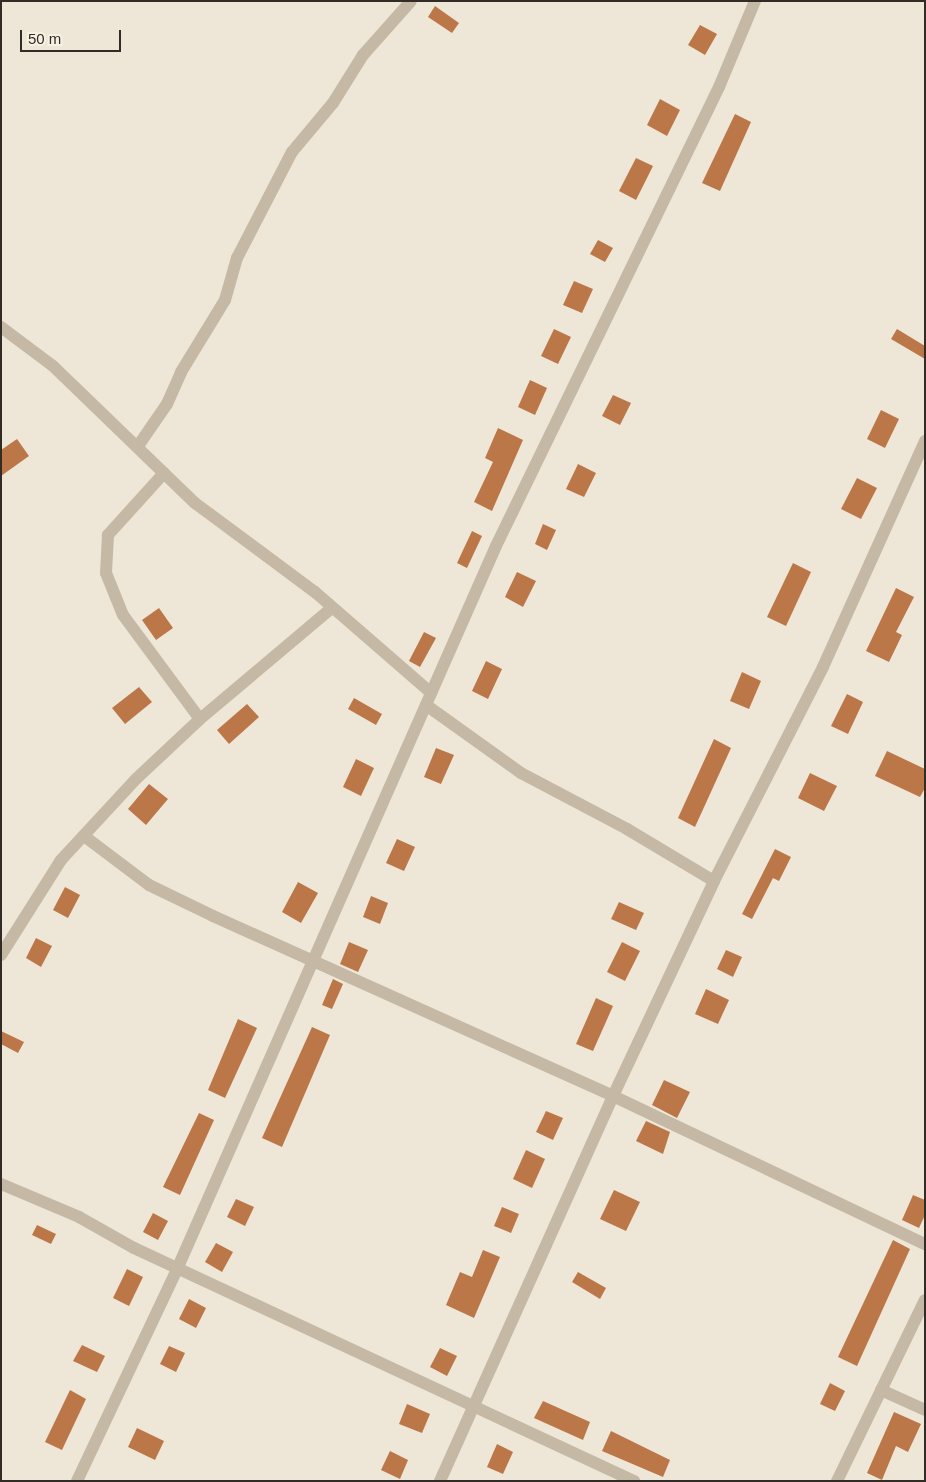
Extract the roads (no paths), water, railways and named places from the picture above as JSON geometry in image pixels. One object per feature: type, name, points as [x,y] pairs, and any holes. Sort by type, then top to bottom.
[{"type":"street","points":[[138,446],[167,404],[181,372],[224,300],[237,258],[292,152],[333,103],[363,55],[412,1]]},
{"type":"street","points":[[77,1481],[178,1267],[496,546],[719,87],[755,1]]},
{"type":"street","points":[[1,327],[53,366],[195,503],[272,558],[332,608],[429,699],[521,773],[627,829],[714,881]]},
{"type":"street","points":[[440,1481],[613,1096],[714,881],[823,667],[925,441]]},
{"type":"street","points":[[164,472],[108,535],[106,573],[123,615],[200,719]]},
{"type":"street","points":[[1,955],[39,890],[61,860],[136,779],[200,719],[332,608]]},
{"type":"street","points":[[84,836],[149,886],[613,1096],[925,1244]]},
{"type":"street","points":[[1,1184],[79,1217],[134,1248],[178,1267],[472,1408],[634,1481]]},
{"type":"street","points":[[837,1481],[925,1300]]},
{"type":"street","points":[[881,1390],[925,1410]]}]
